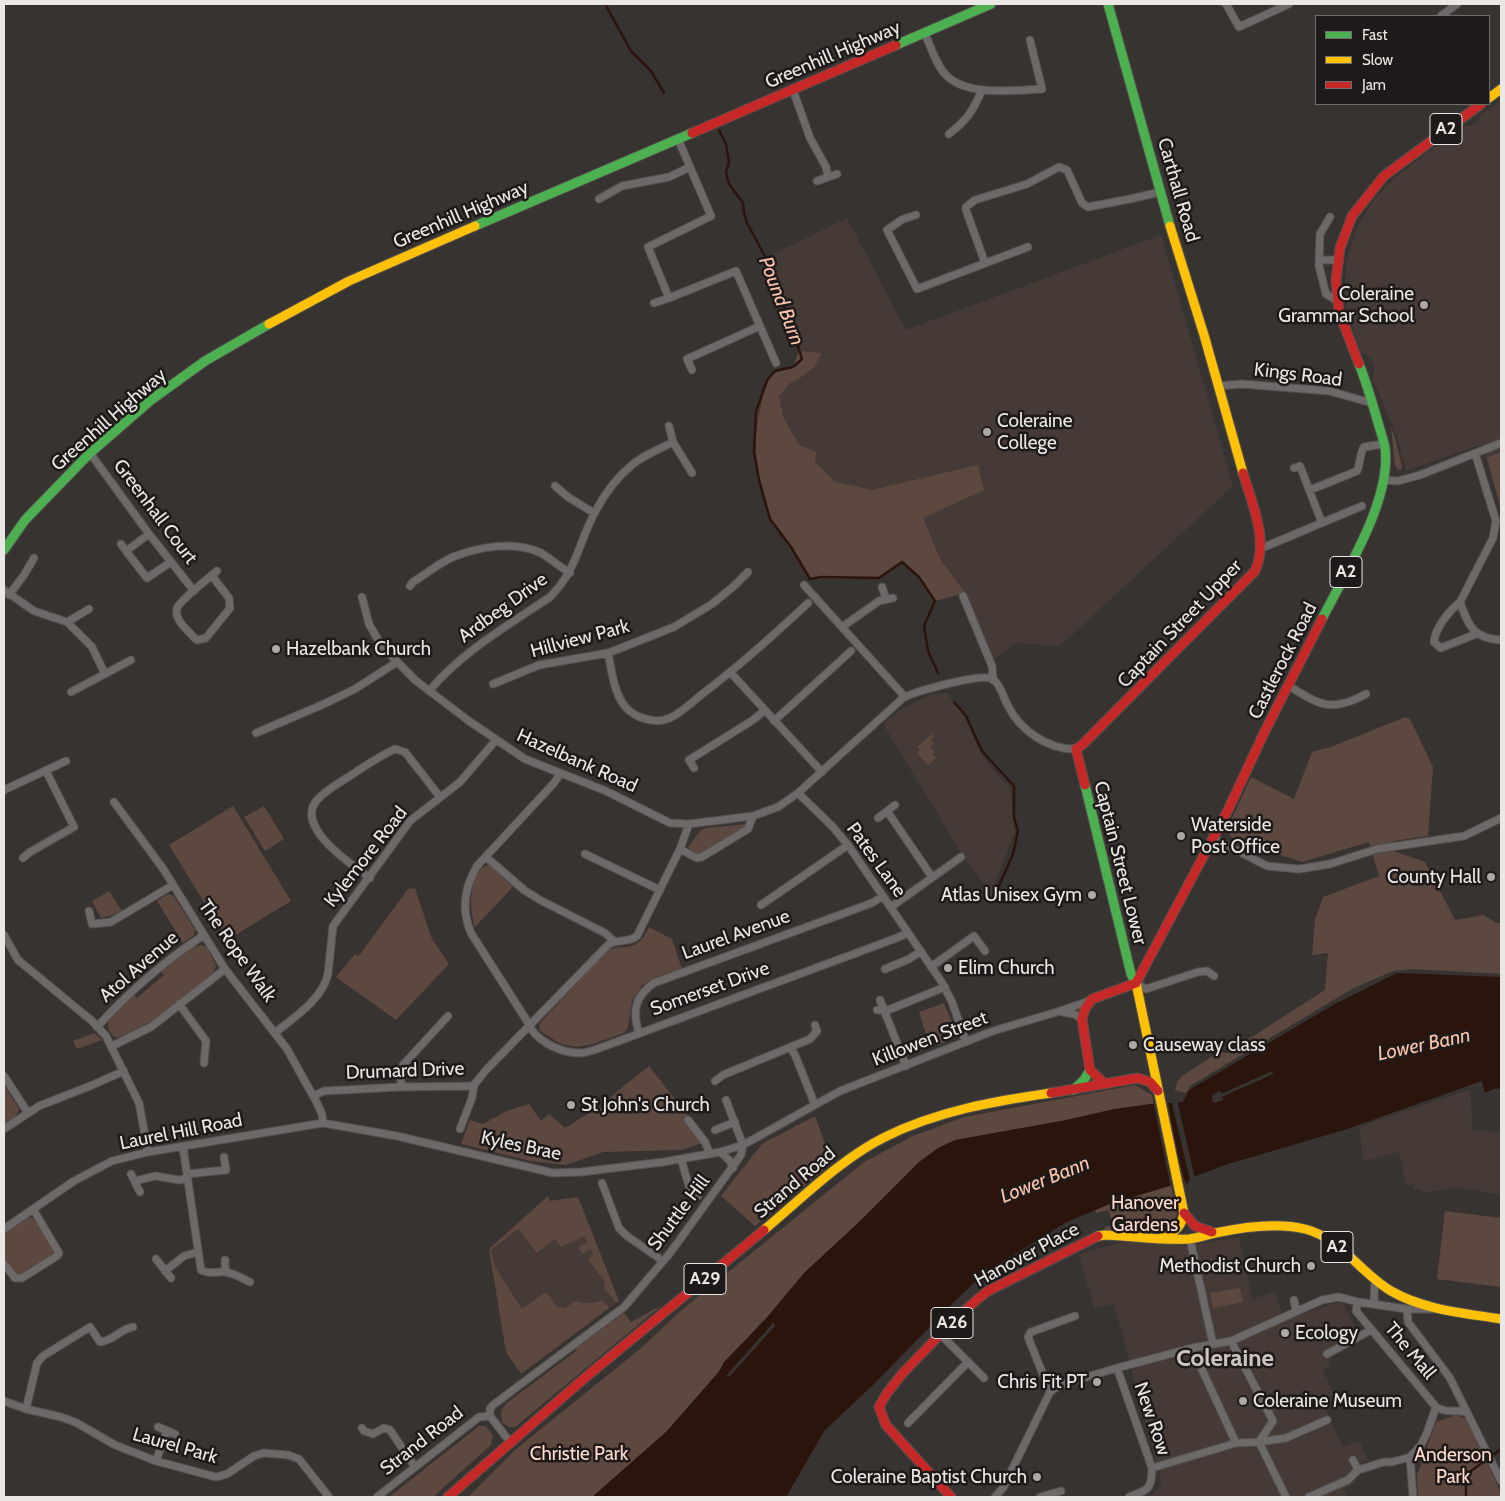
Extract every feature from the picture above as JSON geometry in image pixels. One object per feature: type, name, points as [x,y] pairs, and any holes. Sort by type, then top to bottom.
[{"type":"main road","name":"Greenhill Highway","points":[[4,550],[25,520],[90,453],[151,400],[205,361],[269,322],[349,281],[992,4]]},
{"type":"main road","name":"Carthall Road","points":[[1108,4],[1160,192],[1218,386]]},
{"type":"main road","name":"Castlerock Road","points":[[1136,983],[1213,838],[1368,529],[1377,506],[1384,480],[1384,444],[1369,389],[1339,312],[1336,280],[1340,248],[1352,216],[1384,176],[1480,105]]},
{"type":"main road","name":"Captain Street Upper","points":[[1076,749],[1125,703],[1254,572],[1260,560],[1262,548],[1260,532],[1218,386]]},
{"type":"main road","name":"Captain Street Lower","points":[[1076,749],[1131,974],[1136,983],[1153,1063],[1153,1081]]},
{"type":"main road","name":"Killowen Street","points":[[1092,999],[1136,983]]},
{"type":"main road","points":[[1092,999],[1084,1009],[1082,1019],[1090,1070],[1105,1084]]},
{"type":"main road","points":[[1138,1078],[1153,1063]]},
{"type":"main road","points":[[1072,1090],[1084,1080],[1090,1070]]},
{"type":"main road","name":"Strand Road","points":[[448,1497],[587,1376],[843,1164],[886,1136],[916,1124],[965,1109],[1138,1078],[1153,1081],[1158,1091]]},
{"type":"main road","name":"A2","points":[[1158,1091],[1184,1212],[1194,1226],[1204,1231],[1215,1233]]},
{"type":"main road","points":[[1160,1238],[1178,1229],[1182,1223],[1184,1212]]},
{"type":"main road","name":"A2","points":[[1190,1239],[1215,1233],[1283,1226],[1307,1229],[1328,1239],[1375,1280],[1409,1299],[1444,1310],[1501,1319]]},
{"type":"main road","name":"Hanover Place","points":[[951,1497],[883,1420],[879,1407],[901,1375],[974,1301],[988,1291],[1094,1237],[1105,1235],[1190,1239]]},
{"type":"street","points":[[1226,4],[1239,27],[1288,4]]},
{"type":"street","points":[[1442,15],[1457,4]]},
{"type":"street","points":[[925,34],[945,75],[966,87],[982,90],[1042,89],[1030,40]]},
{"type":"street","points":[[793,90],[810,138],[826,167],[828,177]]},
{"type":"street","points":[[949,134],[972,113],[982,90]]},
{"type":"street","points":[[950,122],[956,129]]},
{"type":"street","points":[[669,298],[648,246],[711,216],[678,140]]},
{"type":"street","points":[[599,199],[622,186],[669,177],[690,167]]},
{"type":"street","points":[[985,263],[966,210],[966,207],[975,200],[1027,184],[1059,167],[1063,168],[1071,176],[1082,203],[1088,207],[1160,192]]},
{"type":"street","points":[[817,181],[837,174]]},
{"type":"street","points":[[916,215],[903,219],[887,230],[917,289],[1028,246]]},
{"type":"street","points":[[1330,217],[1320,234],[1319,266],[1326,294],[1338,301]]},
{"type":"street","points":[[1319,260],[1339,260]]},
{"type":"street","points":[[654,303],[736,271],[776,363]]},
{"type":"street","points":[[692,370],[688,359],[760,326]]},
{"type":"street","name":"Kings Road","points":[[1218,386],[1242,384],[1329,392],[1372,403]]},
{"type":"street","points":[[669,426],[673,442],[692,473]]},
{"type":"street","name":"Ardbeg Drive","points":[[429,691],[437,681],[473,648],[550,597],[560,587],[570,573],[594,513],[612,485],[633,464],[673,442]]},
{"type":"street","points":[[1384,480],[1398,481],[1405,479],[1501,443]]},
{"type":"street","points":[[1310,490],[1357,471],[1360,466],[1361,452],[1364,448],[1384,444]]},
{"type":"street","name":"Greenhall Court","points":[[90,453],[149,534],[194,591]]},
{"type":"street","points":[[1475,453],[1496,521],[1493,538],[1460,602],[1453,608],[1434,634],[1434,642],[1441,648],[1476,634]]},
{"type":"street","points":[[1294,468],[1300,466],[1322,523]]},
{"type":"street","points":[[555,486],[568,497],[594,513]]},
{"type":"street","points":[[1262,548],[1362,506]]},
{"type":"street","points":[[126,551],[149,534]]},
{"type":"street","points":[[121,544],[148,578],[171,562]]},
{"type":"street","points":[[410,586],[413,582],[452,558],[474,550],[499,547],[518,547],[539,553],[570,573]]},
{"type":"street","points":[[34,558],[24,575],[7,592],[34,610],[67,622],[92,647],[105,674]]},
{"type":"street","name":"Hillview Park","points":[[493,684],[539,665],[608,653],[674,626],[712,604],[748,572]]},
{"type":"street","name":"Greenhall Court","points":[[215,574],[229,598],[230,608],[216,627],[206,638],[201,640],[193,638],[182,625],[177,612],[178,606],[194,591],[215,574]]},
{"type":"street","points":[[804,585],[906,697]]},
{"type":"street","points":[[842,627],[879,601],[889,599],[882,587]]},
{"type":"street","points":[[963,596],[992,666],[993,680],[999,686],[1014,717],[1032,735],[1062,749],[1076,749]]},
{"type":"street","name":"Hazelbank Road","points":[[362,597],[369,624],[376,637],[397,662],[429,691],[525,759],[606,791],[670,823],[689,824],[754,816],[778,807],[798,794],[906,697],[915,692],[981,678],[993,680]]},
{"type":"street","points":[[1460,602],[1468,622],[1476,634],[1489,639],[1501,640]]},
{"type":"street","points":[[608,653],[616,688],[630,712],[643,718],[668,719],[685,708],[730,672],[808,603]]},
{"type":"street","points":[[67,622],[89,608]]},
{"type":"street","points":[[774,721],[851,651]]},
{"type":"street","points":[[71,692],[130,660]]},
{"type":"street","points":[[256,733],[355,689],[397,662]]},
{"type":"street","points":[[730,672],[822,772]]},
{"type":"street","points":[[1289,686],[1325,706],[1354,701],[1366,694]]},
{"type":"street","points":[[694,768],[689,760],[753,720],[765,710]]},
{"type":"street","name":"Kylemore Road","points":[[275,1033],[304,1010],[321,990],[327,980],[333,926],[410,821],[460,782],[496,740]]},
{"type":"street","points":[[370,878],[340,856],[327,843],[314,824],[312,811],[316,800],[383,754],[395,749],[405,752],[440,797]]},
{"type":"street","points":[[4,790],[66,761]]},
{"type":"street","points":[[23,858],[74,827],[46,771]]},
{"type":"street","points":[[529,1026],[471,933],[466,923],[464,908],[470,878],[477,866],[548,790],[560,774]]},
{"type":"street","name":"Pates Lane","points":[[798,794],[832,826],[848,845],[921,951],[952,1002],[966,1042]]},
{"type":"street","name":"The Rope Walk","points":[[114,802],[150,850],[225,969],[287,1049],[314,1096],[322,1114],[323,1123]]},
{"type":"street","points":[[878,818],[895,805]]},
{"type":"street","points":[[887,812],[932,877]]},
{"type":"street","points":[[680,849],[697,858],[702,857],[748,829],[754,816]]},
{"type":"street","points":[[1213,838],[1267,866],[1299,869],[1330,864],[1377,849],[1464,836],[1501,818]]},
{"type":"street","points":[[486,856],[524,890],[540,900],[605,933],[614,941],[631,940],[637,936],[680,849],[689,824]]},
{"type":"street","points":[[761,905],[848,845]]},
{"type":"street","points":[[585,854],[660,890]]},
{"type":"street","points":[[891,907],[960,857]]},
{"type":"street","points":[[89,911],[92,924],[111,922],[173,885]]},
{"type":"street","name":"Laurel Avenue","points":[[639,1033],[635,1010],[640,996],[654,982],[864,906],[883,896]]},
{"type":"street","name":"Somerset Drive","points":[[529,1026],[541,1040],[560,1050],[579,1053],[608,1045],[894,939],[908,932]]},
{"type":"street","name":"Atol Avenue","points":[[97,1027],[159,968],[204,935]]},
{"type":"street","points":[[931,966],[974,936],[985,951]]},
{"type":"street","points":[[4,937],[18,960],[97,1027],[112,1046],[142,1111],[148,1152]]},
{"type":"street","name":"Drumard Drive","points":[[314,1096],[324,1091],[474,1085],[486,1070],[603,949],[614,941]]},
{"type":"street","points":[[885,968],[908,959],[921,951]]},
{"type":"street","points":[[112,1046],[151,1027],[225,969]]},
{"type":"street","points":[[1136,983],[1146,990],[1207,970],[1214,976]]},
{"type":"street","points":[[880,1010],[888,1010],[944,987]]},
{"type":"street","name":"Killowen Street","points":[[742,1145],[840,1091],[1009,1025],[1060,1011],[1092,999]]},
{"type":"street","points":[[880,1000],[880,1010],[890,1024],[906,1066]]},
{"type":"street","points":[[179,1004],[206,1041],[204,1063]]},
{"type":"street","points":[[1060,1011],[1074,1014],[1082,1019]]},
{"type":"street","points":[[401,1087],[403,1065],[448,1016]]},
{"type":"street","points":[[716,1082],[723,1075],[810,1039],[817,1031],[815,1025]]},
{"type":"street","points":[[790,1047],[815,1105]]},
{"type":"street","points":[[4,1129],[50,1101],[124,1071]]},
{"type":"street","points":[[4,1076],[28,1113]]},
{"type":"street","points":[[460,1129],[472,1098],[474,1085]]},
{"type":"street","points":[[726,1100],[742,1145]]},
{"type":"street","points":[[688,1120],[705,1142],[710,1154]]},
{"type":"street","points":[[715,1130],[735,1122]]},
{"type":"street","name":"Laurel Hill Road","points":[[4,1229],[74,1181],[106,1164],[128,1156],[323,1123]]},
{"type":"street","name":"Kyles Brae","points":[[323,1123],[397,1136],[553,1173],[680,1159],[720,1152],[742,1145]]},
{"type":"street","name":"Shuttle Hill","points":[[650,1277],[733,1168],[741,1155],[742,1145]]},
{"type":"street","points":[[183,1147],[202,1270],[206,1273],[225,1272],[240,1276],[250,1282]]},
{"type":"street","name":"Shuttle Hill","points":[[720,1152],[730,1161],[733,1168]]},
{"type":"street","points":[[135,1181],[155,1176],[179,1180],[187,1176],[226,1170],[224,1157]]},
{"type":"street","points":[[680,1159],[689,1186],[698,1196]]},
{"type":"street","points":[[131,1174],[140,1192]]},
{"type":"street","points":[[602,1183],[619,1228],[627,1236],[663,1261]]},
{"type":"street","points":[[4,1264],[15,1278],[22,1278],[58,1253],[33,1208]]},
{"type":"street","points":[[1190,1239],[1213,1344]]},
{"type":"street","points":[[166,1271],[184,1256],[198,1252]]},
{"type":"street","points":[[156,1259],[171,1278]]},
{"type":"street","points":[[225,1260],[225,1272]]},
{"type":"street","name":"Strand Road","points":[[510,1442],[490,1416],[490,1409],[493,1405],[624,1307],[650,1277]]},
{"type":"street","points":[[1375,1280],[1375,1304]]},
{"type":"street","points":[[995,1497],[1003,1488],[1050,1392],[1060,1385],[1192,1348],[1231,1341],[1322,1300],[1339,1297],[1358,1302]]},
{"type":"street","points":[[1294,1300],[1296,1311]]},
{"type":"street","name":"The Mall","points":[[1444,1310],[1407,1309],[1358,1302],[1356,1311],[1436,1407],[1445,1412],[1459,1410],[1467,1412]]},
{"type":"street","points":[[1407,1309],[1408,1322],[1450,1378],[1501,1481]]},
{"type":"street","points":[[1050,1392],[1028,1337],[1031,1332],[1075,1316]]},
{"type":"street","points":[[26,1409],[37,1363],[43,1356],[90,1327],[100,1342],[106,1342],[127,1328],[133,1327]]},
{"type":"street","points":[[1327,1354],[1371,1330]]},
{"type":"street","points":[[940,1334],[984,1378]]},
{"type":"street","points":[[1231,1341],[1273,1421],[1259,1442]]},
{"type":"street","points":[[1192,1348],[1236,1443]]},
{"type":"street","points":[[908,1423],[968,1362]]},
{"type":"street","name":"New Row","points":[[1117,1368],[1152,1468],[1150,1485],[1145,1491],[1129,1497]]},
{"type":"street","name":"Laurel Park","points":[[4,1401],[77,1423],[115,1445],[156,1461],[216,1477],[227,1474],[254,1456],[264,1453],[288,1455],[298,1459],[329,1497]]},
{"type":"street","points":[[1309,1497],[1350,1478],[1358,1470],[1410,1457],[1421,1445],[1436,1407]]},
{"type":"street","name":"Strand Road","points":[[378,1497],[479,1417],[490,1416]]},
{"type":"street","points":[[1152,1468],[1236,1443],[1286,1438],[1327,1420]]},
{"type":"street","points":[[158,1428],[175,1434]]},
{"type":"street","points":[[362,1428],[364,1431],[373,1434],[384,1428],[390,1430],[415,1467]]},
{"type":"street","points":[[156,1461],[166,1431]]},
{"type":"street","points":[[1259,1442],[1286,1497]]},
{"type":"street","points":[[1410,1457],[1413,1497]]},
{"type":"street","points":[[1353,1460],[1358,1470]]},
{"type":"street","points":[[1002,1497],[1003,1488]]},
{"type":"street","points":[[1040,1497],[1061,1491]]},
{"type":"shaded area","name":"Coleraine Grammar School","points":[[1501,101],[1501,509],[1482,444],[1406,471],[1397,436],[1372,378],[1374,365],[1369,357],[1361,352],[1349,319],[1345,291],[1346,263],[1358,225],[1373,201],[1394,178],[1463,126],[1471,126],[1482,114]]},
{"type":"shaded area","name":"Coleraine College","points":[[847,218],[906,330],[1161,235],[1233,486],[1060,646],[1016,643],[994,660],[965,593],[935,601],[919,577],[902,562],[879,578],[821,577],[810,579],[791,547],[770,519],[759,480],[754,452],[756,412],[772,374],[793,367],[801,357],[775,281],[769,256]]},
{"type":"shaded area","points":[[947,693],[965,717],[977,746],[987,762],[1010,788],[1015,832],[994,886],[997,897],[993,897],[961,853],[883,724],[898,711],[929,695]]},
{"type":"shaded area","points":[[1470,1089],[1473,1130],[1501,1132],[1501,1195],[1456,1187],[1423,1193],[1420,1189],[1414,1189],[1413,1184],[1406,1186],[1399,1152],[1363,1161],[1359,1127]]},
{"type":"shaded area","points":[[548,1196],[550,1201],[578,1197],[619,1301],[521,1374],[506,1352],[489,1249]]},
{"type":"shaded area","points":[[1239,1237],[1252,1299],[1276,1292],[1280,1309],[1287,1319],[1342,1301],[1358,1333],[1330,1350],[1329,1366],[1323,1370],[1337,1399],[1324,1407],[1343,1447],[1359,1441],[1368,1460],[1350,1468],[1356,1483],[1343,1489],[1347,1497],[1150,1497],[1162,1484],[1114,1304],[1094,1308],[1079,1254],[1128,1241],[1185,1246]]},
{"type":"green space","points":[[799,351],[822,353],[814,367],[790,383],[779,396],[783,417],[799,445],[816,452],[815,462],[835,482],[872,490],[978,465],[984,490],[923,518],[940,559],[965,593],[935,601],[919,577],[902,562],[879,578],[810,579],[791,547],[770,519],[759,480],[755,439],[763,393],[772,374],[793,367]]},
{"type":"green space","points":[[1391,427],[1402,466],[1401,470],[1398,470],[1395,465]]},
{"type":"green space","points":[[1501,452],[1501,509],[1487,458]]},
{"type":"green space","points":[[1405,717],[1410,719],[1433,767],[1428,836],[1393,841],[1393,851],[1425,862],[1455,920],[1483,915],[1497,923],[1501,923],[1501,974],[1412,969],[1393,971],[1352,989],[1190,1086],[1186,1093],[1175,1090],[1177,1082],[1182,1076],[1219,1052],[1227,1053],[1325,990],[1328,953],[1312,955],[1315,920],[1323,897],[1379,876],[1369,842],[1302,862],[1234,840],[1226,831],[1251,777],[1294,799],[1312,752],[1331,747]]},
{"type":"green space","points":[[932,734],[934,737],[931,739],[934,743],[930,747],[935,752],[932,754],[936,758],[928,765],[917,753],[920,750],[917,747]]},
{"type":"green space","points":[[233,806],[291,901],[227,940],[169,845]]},
{"type":"green space","points":[[264,806],[284,839],[265,851],[244,817]]},
{"type":"green space","points":[[746,824],[745,827],[702,854],[697,855],[688,847],[701,830]]},
{"type":"green space","points":[[488,865],[513,887],[474,928],[471,904],[472,884],[480,869]]},
{"type":"green space","points":[[415,888],[432,939],[449,964],[396,1020],[336,977],[355,954],[358,956],[361,953],[408,889]]},
{"type":"green space","points":[[109,891],[122,911],[101,918],[92,901]]},
{"type":"green space","points":[[168,894],[174,896],[195,930],[194,935],[183,943],[157,901]]},
{"type":"green space","points":[[649,927],[672,939],[682,969],[642,985],[632,1001],[628,1027],[624,1033],[593,1044],[577,1047],[561,1044],[540,1031],[539,1026],[541,1022],[605,953],[611,949],[633,946],[638,943]]},
{"type":"green space","points":[[202,945],[207,947],[216,966],[212,976],[154,1020],[116,1038],[110,1032],[108,1026],[112,1014],[133,994],[137,998],[164,975],[160,970],[190,948]]},
{"type":"green space","points":[[944,1003],[954,1027],[955,1035],[950,1040],[937,1046],[937,1041],[931,1044],[928,1041],[919,1012]]},
{"type":"green space","points":[[94,1033],[102,1040],[77,1049],[73,1041]]},
{"type":"green space","points":[[649,1066],[708,1141],[682,1150],[603,1152],[566,1165],[530,1161],[461,1144],[470,1120],[483,1124],[507,1111],[529,1104],[541,1121],[549,1114],[565,1128],[594,1110],[598,1111],[615,1093]]},
{"type":"green space","points":[[4,1085],[19,1109],[15,1117],[4,1125]]},
{"type":"green space","name":"Christie Park","points":[[1135,1085],[1152,1095],[1154,1105],[763,1322],[765,1318],[667,1431],[622,1497],[468,1497],[516,1449],[640,1349],[684,1308],[864,1162],[913,1136],[964,1117]]},
{"type":"green space","points":[[815,1116],[832,1163],[755,1226],[721,1196],[762,1144]]},
{"type":"green space","name":"Hanover Gardens","points":[[1171,1184],[1177,1215],[1164,1228],[1158,1228],[1158,1234],[1106,1231],[1105,1227],[1112,1225],[1109,1210],[1096,1213],[1095,1210],[1067,1222],[1026,1247],[1067,1217]]},
{"type":"green space","points":[[548,1196],[550,1201],[578,1197],[619,1301],[616,1303],[604,1288],[605,1282],[588,1259],[593,1254],[590,1249],[582,1254],[578,1247],[587,1243],[585,1236],[561,1247],[555,1239],[537,1253],[518,1229],[491,1250],[495,1267],[522,1309],[544,1293],[548,1294],[557,1307],[565,1308],[575,1301],[588,1303],[602,1301],[609,1308],[521,1374],[506,1352],[489,1249]]},
{"type":"green space","points":[[1445,1211],[1501,1218],[1501,1287],[1437,1279]]},
{"type":"green space","points":[[30,1217],[35,1220],[54,1249],[54,1253],[20,1274],[9,1269],[6,1264],[4,1258],[4,1233]]},
{"type":"green space","points":[[1240,1288],[1243,1302],[1213,1308],[1210,1293]]},
{"type":"green space","points":[[662,1305],[515,1427],[509,1427],[501,1422],[503,1420],[501,1410],[508,1402],[576,1351],[575,1348],[624,1313],[631,1322]]},
{"type":"green space","name":"Anderson Park","points":[[1456,1415],[1466,1419],[1501,1493],[1501,1497],[1418,1497],[1417,1475],[1436,1422]]},
{"type":"green space","points":[[479,1426],[486,1426],[493,1436],[491,1445],[433,1497],[389,1497]]},
{"type":"water","name":"Lower Bann","points":[[1397,973],[1501,977],[1501,1090],[1496,1088],[1485,1093],[1482,1081],[1344,1130],[1228,1164],[1190,1178],[1187,1186],[1186,1181],[1110,1204],[1067,1222],[984,1273],[951,1305],[873,1385],[825,1430],[786,1497],[592,1497],[667,1431],[718,1373],[724,1362],[763,1322],[804,1273],[919,1162],[938,1148],[955,1140],[1066,1120],[1114,1109],[1183,1102],[1189,1090],[1333,1005]]},
{"type":"pier","points":[[1272,1071],[1273,1074],[1222,1097],[1223,1100],[1215,1103],[1212,1101],[1212,1095],[1220,1091],[1221,1094]]},
{"type":"pier","points":[[1177,1100],[1195,1179],[1192,1180],[1188,1188],[1185,1188],[1184,1184],[1171,1188],[1153,1101]],"holes":[[[1168,1103],[1172,1103],[1190,1180],[1186,1186]]]},
{"type":"pier","points":[[773,1323],[775,1326],[729,1377],[726,1376]]},
{"type":"waterway","name":"Pound Burn","points":[[605,4],[631,51],[651,71],[664,93]]},
{"type":"waterway","name":"Pound Burn","points":[[719,130],[726,144],[729,162],[726,173],[729,184],[743,203],[747,223],[768,262],[791,323],[802,359],[793,367],[775,371],[767,380],[756,412],[754,452],[759,480],[770,519],[791,547],[810,579],[821,577],[879,578],[902,562],[919,577],[935,601],[924,626],[928,651],[938,673]]},
{"type":"waterway","name":"Pound Burn","points":[[954,702],[966,716],[982,751],[1014,786],[1014,818],[1018,831],[1013,854],[998,888],[1003,902]]},
{"type":"waterway","points":[[1466,1497],[1466,1482],[1471,1471],[1501,1449]]},
{"type":"traffic: fast","points":[[896,45],[991,4]]},
{"type":"traffic: fast","points":[[1108,4],[1170,226]]},
{"type":"traffic: fast","points":[[475,226],[692,133]]},
{"type":"traffic: fast","points":[[4,550],[25,520],[90,453],[151,400],[205,361],[269,324]]},
{"type":"traffic: fast","points":[[1322,619],[1365,536],[1381,490],[1385,468],[1384,443],[1359,364]]},
{"type":"traffic: fast","points":[[1085,785],[1131,974],[1136,983]]},
{"type":"traffic: fast","points":[[1073,1090],[1084,1080],[1090,1070]]},
{"type":"traffic: slow","points":[[1490,97],[1501,89]]},
{"type":"traffic: slow","points":[[269,324],[349,281],[475,226]]},
{"type":"traffic: slow","points":[[1170,226],[1204,335],[1243,473]]},
{"type":"traffic: slow","points":[[1136,983],[1184,1213],[1182,1222],[1177,1228],[1163,1237]]},
{"type":"traffic: slow","points":[[764,1230],[838,1167],[885,1137],[925,1120],[966,1108],[1051,1093]]},
{"type":"traffic: slow","points":[[1098,1236],[1192,1239],[1248,1227],[1283,1226],[1305,1229],[1318,1234],[1340,1248],[1380,1284],[1417,1303],[1445,1310],[1501,1319]]},
{"type":"traffic: jam","points":[[692,133],[896,45]]},
{"type":"traffic: jam","points":[[1359,364],[1339,312],[1336,280],[1340,248],[1352,216],[1384,176],[1480,105]]},
{"type":"traffic: jam","points":[[1085,785],[1076,749],[1255,571],[1259,559],[1260,535],[1258,522],[1243,473]]},
{"type":"traffic: jam","points":[[1136,983],[1228,810],[1265,731],[1322,619]]},
{"type":"traffic: jam","points":[[1105,1084],[1090,1070],[1082,1019],[1085,1009],[1092,999],[1136,983]]},
{"type":"traffic: jam","points":[[1051,1093],[1138,1078],[1150,1082],[1158,1091]]},
{"type":"traffic: jam","points":[[1184,1213],[1195,1226],[1212,1232]]},
{"type":"traffic: jam","points":[[448,1497],[587,1376],[764,1230]]},
{"type":"traffic: jam","points":[[951,1497],[886,1425],[879,1407],[887,1393],[903,1373],[952,1322],[979,1298],[988,1291],[1098,1236]]},
{"type":"place","name":"Coleraine Grammar School","points":[[1424,305]]},
{"type":"place","name":"Coleraine College","points":[[987,432]]},
{"type":"place","name":"Hazelbank Church","points":[[276,649]]},
{"type":"place","name":"Waterside Post Office","points":[[1181,836]]},
{"type":"place","name":"County Hall","points":[[1491,877]]},
{"type":"place","name":"Atlas Unisex Gym","points":[[1092,895]]},
{"type":"place","name":"Elim Church","points":[[948,968]]},
{"type":"place","name":"Causeway class","points":[[1133,1045]]},
{"type":"place","name":"St John's Church","points":[[571,1105]]},
{"type":"place","name":"Methodist Church","points":[[1311,1266]]},
{"type":"place","name":"Ecology","points":[[1285,1333]]},
{"type":"place","name":"Chris Fit PT","points":[[1097,1382]]},
{"type":"place","name":"Coleraine Museum","points":[[1243,1401]]},
{"type":"place","name":"Coleraine Baptist Church","points":[[1037,1477]]},
{"type":"district","name":"Coleraine","points":[[1225,1359]]}]
